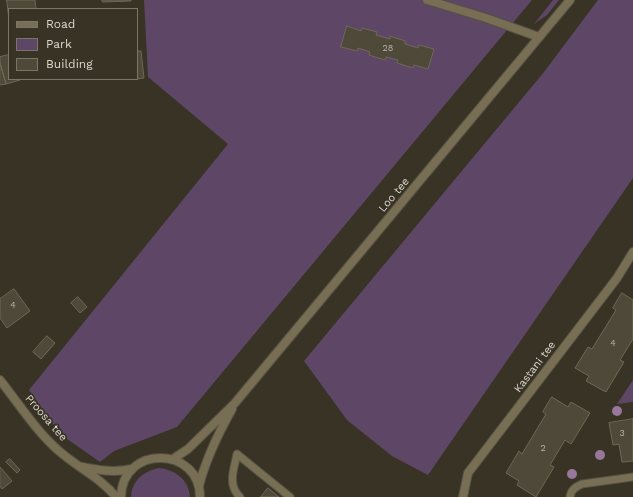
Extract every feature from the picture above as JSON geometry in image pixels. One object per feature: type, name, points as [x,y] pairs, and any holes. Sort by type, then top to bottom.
[{"type":"street","points":[[427,0],[486,18],[539,37]]},
{"type":"street","name":"Loo tee","points":[[172,459],[188,449],[235,403],[570,0]]},
{"type":"street","name":"Kastani tee","points":[[463,497],[468,473],[617,278],[633,252]]},
{"type":"street","name":"Proosa tee","points":[[0,380],[47,439],[58,450],[103,484],[116,497]]},
{"type":"street","name":"Loo tee","points":[[199,486],[210,450],[235,403]]},
{"type":"street","points":[[121,497],[122,486],[132,469],[151,459],[164,458],[172,459],[189,469],[199,486],[200,497]]},
{"type":"street","name":"Proosa tee","points":[[79,466],[107,472],[119,472],[132,469]]},
{"type":"lane","points":[[240,497],[235,492],[231,480],[237,454],[290,497]]},
{"type":"lane","points":[[570,497],[571,492],[575,487],[582,484],[633,477]]},
{"type":"green space","points":[[144,0],[532,0],[177,427],[114,451],[100,462],[60,434],[29,390],[228,144],[148,77]]},
{"type":"green space","points":[[553,0],[559,0],[547,15],[534,24]]},
{"type":"green space","points":[[598,0],[633,0],[633,178],[428,475],[392,456],[347,420],[304,361],[544,72]]},
{"type":"green space","points":[[633,380],[633,402],[617,404]]},
{"type":"green space","points":[[159,468],[171,471],[180,477],[187,486],[190,497],[131,497],[136,481],[148,471]]},
{"type":"building","points":[[7,0],[35,0],[36,8],[8,8],[8,10]]},
{"type":"building","points":[[102,0],[131,0],[131,1],[103,2]]},
{"type":"building","points":[[347,26],[361,31],[362,28],[377,32],[376,35],[390,39],[390,36],[405,41],[405,44],[418,48],[419,45],[434,49],[428,69],[414,65],[413,68],[397,63],[398,60],[386,57],[385,60],[369,55],[370,52],[358,48],[357,51],[341,47]]},
{"type":"building","points":[[138,51],[141,51],[144,78],[138,79]]},
{"type":"building","points":[[8,55],[8,80],[20,80],[6,84],[0,63],[0,57]]},
{"type":"building","points":[[0,63],[6,84],[0,85]]},
{"type":"building","points":[[14,289],[30,311],[7,328],[0,318],[0,299]]},
{"type":"building","points":[[622,293],[633,300],[633,339],[620,360],[624,362],[606,392],[586,381],[589,376],[575,368],[588,347],[592,349],[616,310],[613,308]]},
{"type":"building","points":[[78,297],[87,307],[80,313],[71,303]]},
{"type":"building","points":[[47,336],[55,343],[41,359],[33,352]]},
{"type":"building","points":[[552,397],[568,407],[571,402],[590,413],[571,444],[565,440],[550,465],[554,467],[536,497],[517,485],[519,481],[506,473],[519,451],[522,454],[546,414],[543,412]]},
{"type":"building","points":[[633,419],[633,461],[622,462],[619,444],[613,445],[609,423]]},
{"type":"building","points":[[10,459],[20,470],[17,473],[6,462]]},
{"type":"building","points":[[0,467],[12,481],[2,489],[0,486]]},
{"type":"building","points":[[268,488],[279,497],[261,497]]}]
